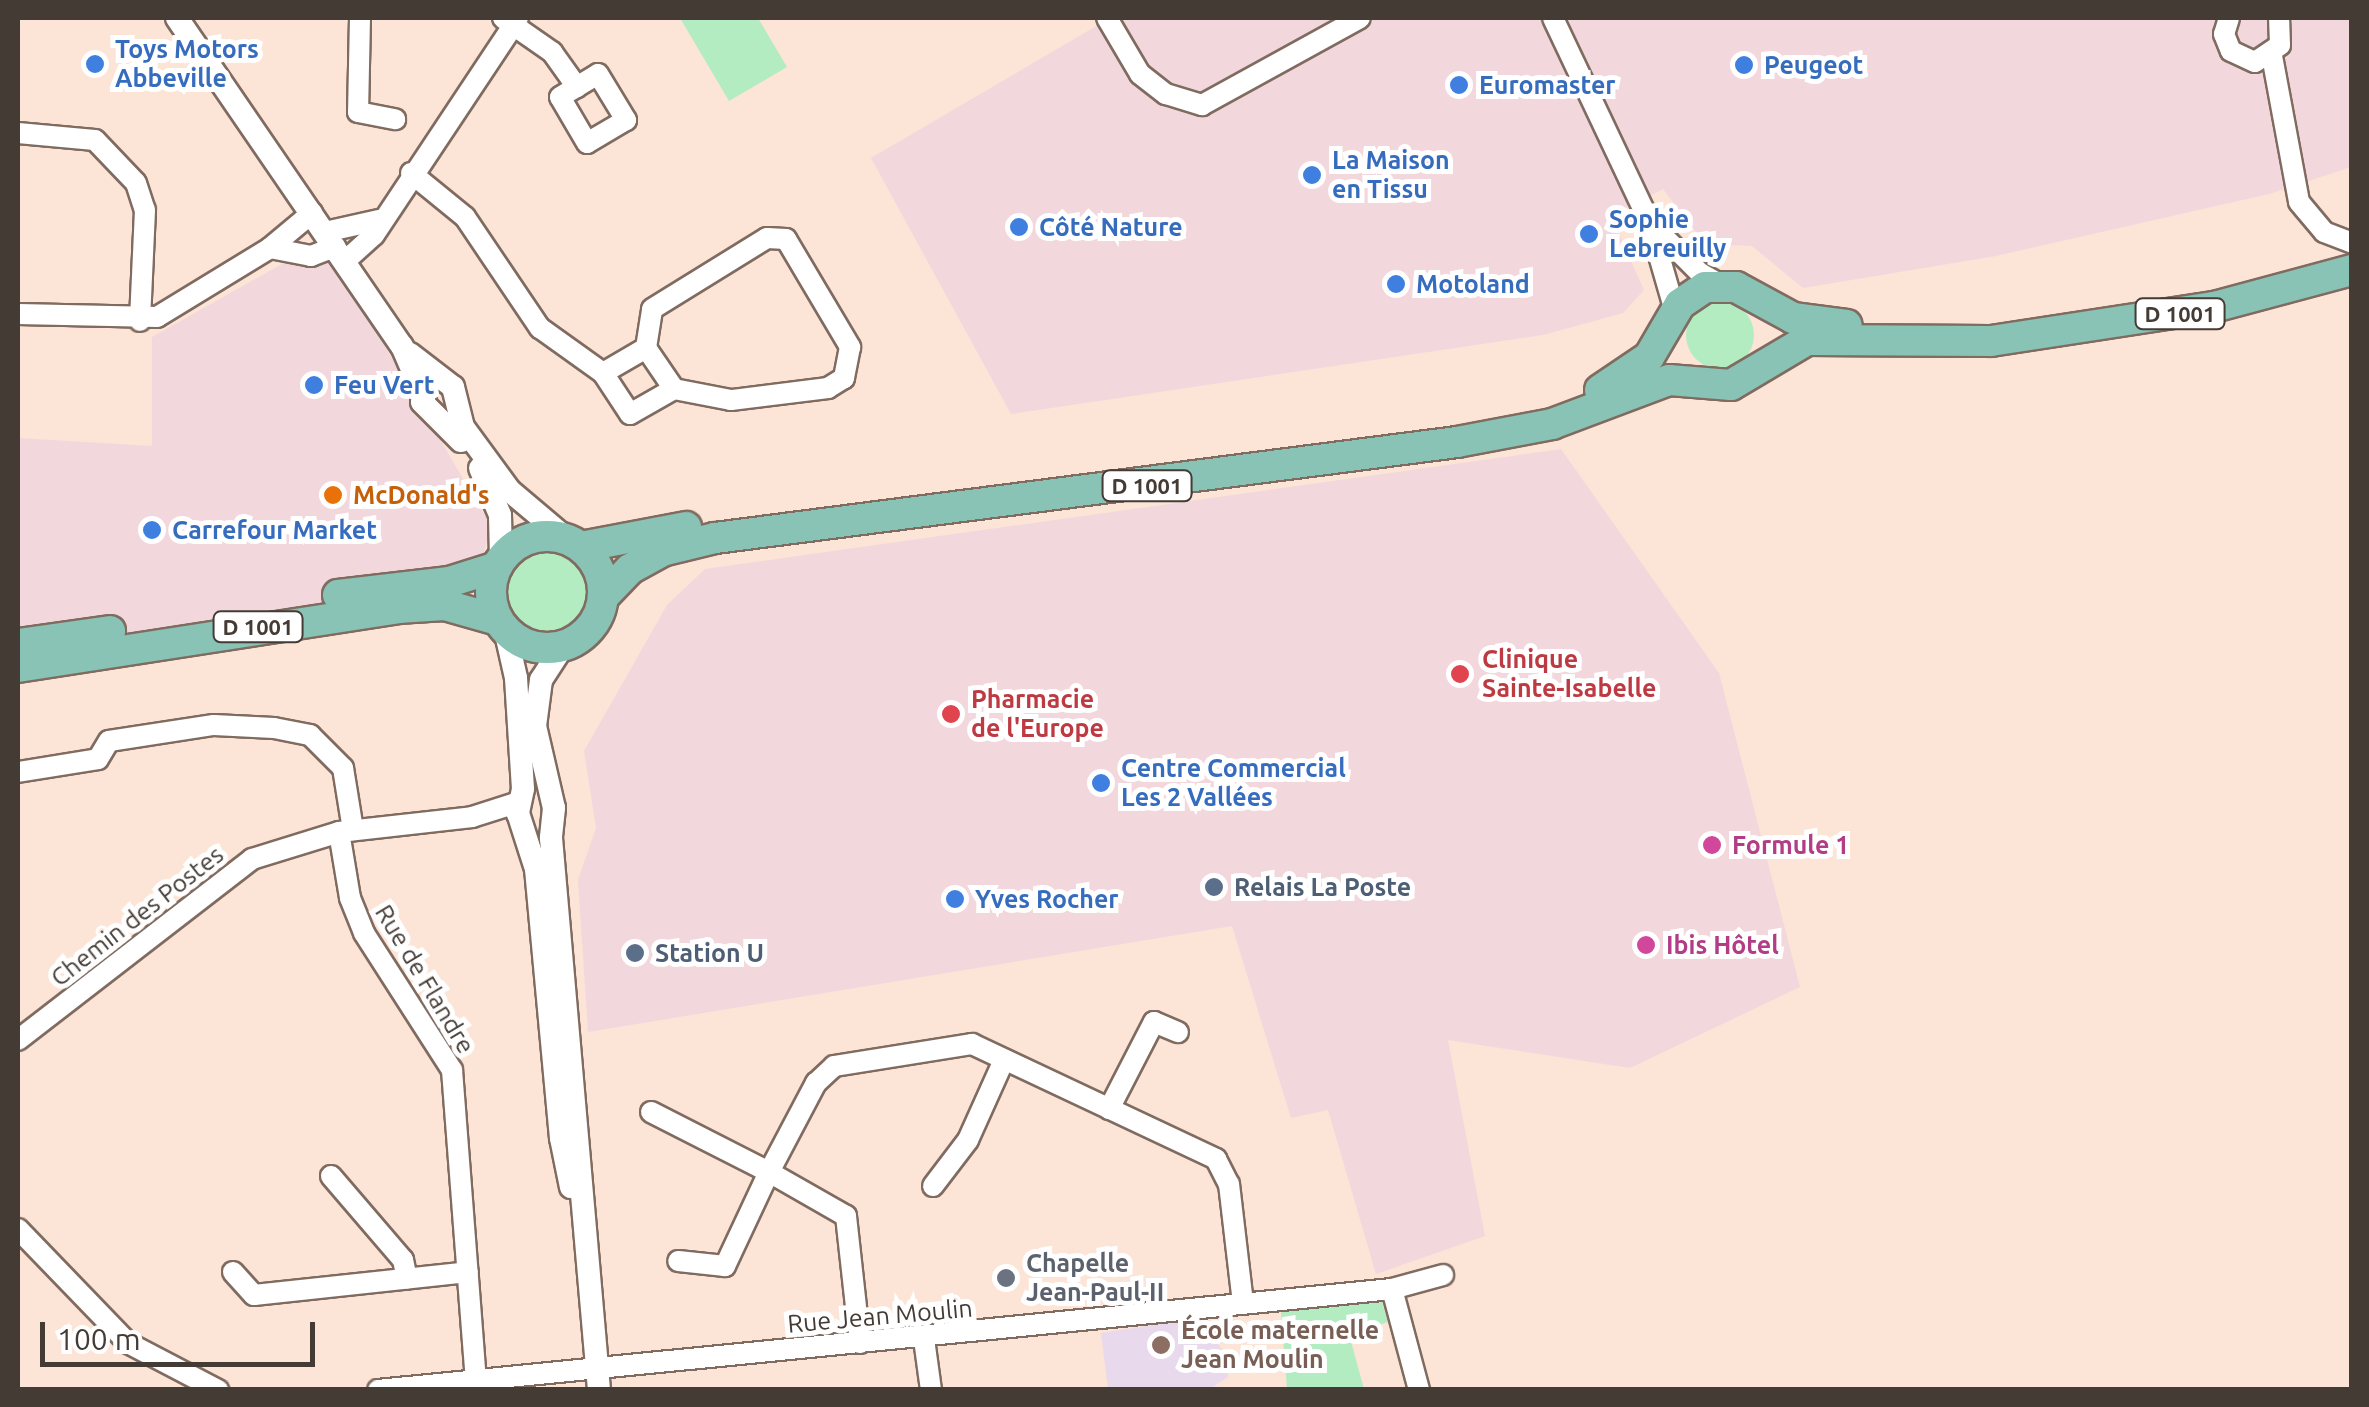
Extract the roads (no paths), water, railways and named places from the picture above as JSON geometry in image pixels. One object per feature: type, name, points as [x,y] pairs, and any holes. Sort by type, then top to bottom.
[{"type":"main road","name":"D 1001","points":[[1762,364],[1808,340],[1951,345],[2154,318],[2352,270]]},
{"type":"main road","points":[[1720,284],[1756,299],[1770,326],[1762,364],[1731,385],[1700,382],[1677,362],[1672,320],[1698,290],[1720,284]]},
{"type":"main road","name":"D 1001","points":[[1756,299],[1793,318],[2004,338]]},
{"type":"main road","name":"D 1001","points":[[574,543],[700,524],[986,496],[1523,416],[1572,402],[1628,374],[1672,320]]},
{"type":"main road","name":"D 1001","points":[[603,597],[630,569],[662,551],[715,538],[1457,442],[1552,424],[1669,380],[1700,382]]},
{"type":"main road","points":[[524,541],[574,543],[598,569],[603,597],[590,628],[563,646],[531,646],[501,624],[491,594],[499,563],[524,541]]},
{"type":"main road","name":"D 1001","points":[[18,644],[449,582],[499,563]]},
{"type":"main road","name":"D 1001","points":[[18,667],[398,608],[445,604],[501,624]]},
{"type":"street","points":[[178,18],[430,384],[453,387],[444,408]]},
{"type":"street","points":[[360,18],[358,112],[395,118]]},
{"type":"street","points":[[1107,18],[1140,74],[1166,94],[1202,105],[1360,18]]},
{"type":"street","points":[[1553,18],[1649,221],[1672,320]]},
{"type":"street","points":[[2228,18],[2224,34],[2231,52],[2255,62],[2272,56],[2283,40],[2279,18]]},
{"type":"street","points":[[18,314],[140,321],[174,310],[270,248],[374,235],[379,220],[511,20],[552,52],[577,87]]},
{"type":"street","points":[[2272,56],[2299,202],[2324,232],[2352,243]]},
{"type":"street","points":[[18,133],[95,140],[136,183],[145,210],[140,321]]},
{"type":"street","points":[[411,173],[465,217],[540,328],[603,372],[630,414],[674,389],[731,400],[828,388],[844,378],[850,347],[786,239],[776,237],[659,300],[646,348],[603,372]]},
{"type":"street","points":[[270,248],[311,256],[330,238],[379,220]]},
{"type":"street","points":[[1649,221],[1700,273],[1720,284]]},
{"type":"street","points":[[646,348],[674,389]]},
{"type":"street","points":[[444,408],[510,491],[574,543]]},
{"type":"street","points":[[444,408],[484,474],[500,515],[499,563]]},
{"type":"street","points":[[501,624],[516,678],[523,812],[561,1138],[581,1224]]},
{"type":"street","points":[[563,646],[541,680],[535,709],[550,809],[581,1224],[598,1379]]},
{"type":"street","name":"Rue de Flandre","points":[[18,772],[98,759],[109,741],[214,725],[274,728],[310,735],[343,768],[350,898],[364,933],[452,1070],[476,1380]]},
{"type":"street","points":[[523,812],[533,792],[550,809]]},
{"type":"street","points":[[523,812],[550,809]]},
{"type":"street","name":"Chemin des Postes","points":[[18,1040],[252,859],[346,831],[523,812]]},
{"type":"street","points":[[1110,1109],[1154,1022],[1178,1032]]},
{"type":"street","points":[[678,1261],[725,1266],[816,1083],[834,1066],[972,1044],[1216,1159],[1230,1184],[1243,1303]]},
{"type":"street","points":[[933,1186],[968,1140],[1004,1060]]},
{"type":"street","points":[[652,1112],[846,1216],[860,1343]]},
{"type":"street","points":[[331,1176],[402,1260],[407,1279]]},
{"type":"street","points":[[18,1230],[128,1343],[218,1390]]},
{"type":"street","points":[[233,1272],[254,1295],[468,1272]]},
{"type":"street","name":"Rue Jean Moulin","points":[[378,1390],[476,1380],[598,1379],[860,1343],[1392,1289],[1443,1275]]},
{"type":"street","points":[[1392,1289],[1419,1390]]},
{"type":"street","points":[[924,1339],[931,1390]]},
{"type":"place","name":"Toys Motors Abbeville","points":[[95,64]]},
{"type":"place","name":"Peugeot","points":[[1744,65]]},
{"type":"place","name":"Euromaster","points":[[1459,85]]},
{"type":"place","name":"La Maison en Tissu","points":[[1312,175]]},
{"type":"place","name":"Côté Nature","points":[[1019,227]]},
{"type":"place","name":"Sophie Lebreuilly","points":[[1589,234]]},
{"type":"place","name":"Motoland","points":[[1396,284]]},
{"type":"place","name":"Feu Vert","points":[[314,385]]},
{"type":"place","name":"McDonald's","points":[[333,495]]},
{"type":"place","name":"Carrefour Market","points":[[152,530]]},
{"type":"place","name":"Clinique Sainte-Isabelle","points":[[1460,674]]},
{"type":"place","name":"Pharmacie de l'Europe","points":[[951,714]]},
{"type":"place","name":"Centre Commercial Les 2 Vallées","points":[[1101,783]]},
{"type":"place","name":"Formule 1","points":[[1712,845]]},
{"type":"place","name":"Relais La Poste","points":[[1214,887]]},
{"type":"place","name":"Yves Rocher","points":[[955,899]]},
{"type":"place","name":"Ibis Hôtel","points":[[1646,945]]},
{"type":"place","name":"Station U","points":[[635,953]]},
{"type":"place","name":"Chapelle Jean-Paul-II","points":[[1006,1278]]},
{"type":"place","name":"École maternelle Jean Moulin","points":[[1161,1345]]}]
